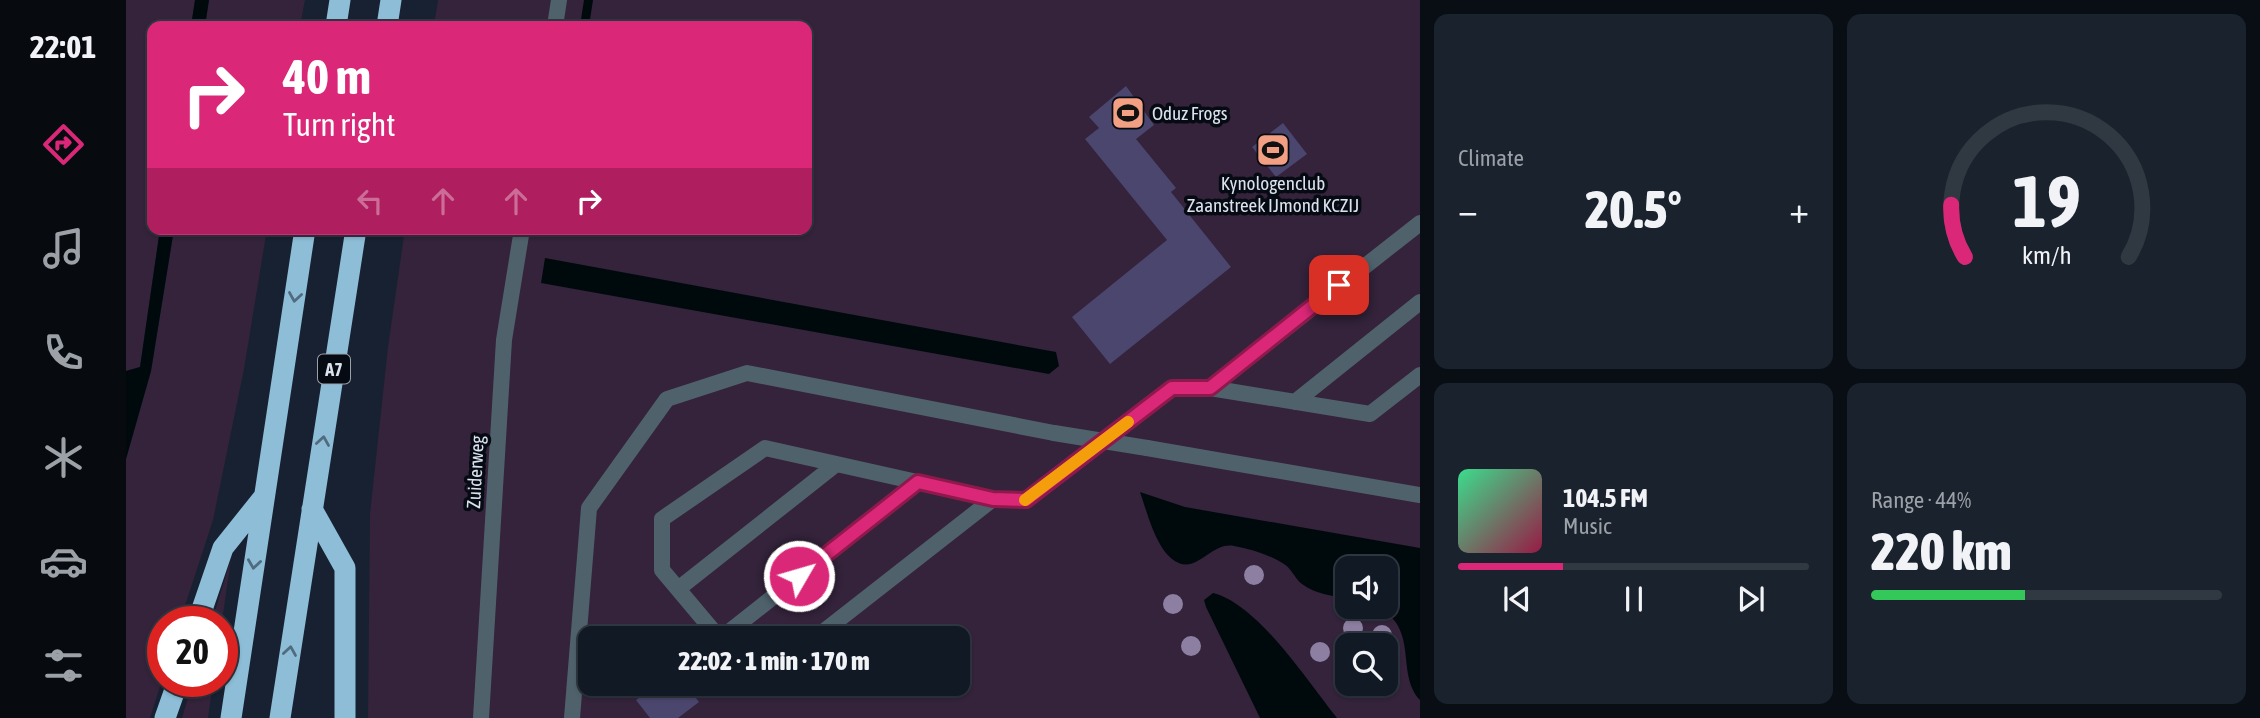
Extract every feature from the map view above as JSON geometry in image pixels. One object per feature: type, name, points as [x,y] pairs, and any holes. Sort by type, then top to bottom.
[{"type":"highway","points":[[337,21],[340,0]]},
{"type":"highway","points":[[388,21],[391,0]]},
{"type":"highway","points":[[231,718],[304,235]]},
{"type":"highway","name":"A7","points":[[280,718],[355,235]]},
{"type":"highway","points":[[203,606],[223,548],[264,497]]},
{"type":"highway","points":[[312,509],[345,568],[345,718]]},
{"type":"highway","points":[[166,718],[173,697]]},
{"type":"lane","points":[[556,21],[559,0]]},
{"type":"lane","points":[[1210,388],[1420,223]]},
{"type":"lane","name":"Zuiderweg","points":[[481,718],[504,340],[521,235]]},
{"type":"lane","points":[[1294,402],[1420,302]]},
{"type":"lane","points":[[572,718],[589,509],[667,399],[747,373],[1054,433],[1420,495]]},
{"type":"lane","points":[[918,482],[720,639],[662,570],[662,519],[765,448],[835,465],[918,482],[993,499],[1026,500],[1172,388],[1210,388],[1370,414],[1420,375]]},
{"type":"lane","points":[[678,589],[835,465]]},
{"type":"lane","points":[[831,626],[993,499]]},
{"type":"shaded area","points":[[126,0],[195,0],[192,21],[147,21],[147,235],[159,235],[140,367],[126,371]]},
{"type":"shaded area","points":[[195,0],[209,0],[206,21],[192,21]]},
{"type":"shaded area","points":[[209,0],[305,0],[301,21],[206,21]]},
{"type":"shaded area","points":[[438,0],[1420,0],[1420,718],[368,718],[370,514],[388,347],[404,235],[812,235],[812,21],[435,21]]},
{"type":"shaded area","points":[[584,0],[593,0],[590,21],[581,21]]},
{"type":"shaded area","points":[[159,235],[173,235],[151,371],[126,459],[126,371],[140,367]]},
{"type":"shaded area","points":[[173,235],[266,235],[244,369],[213,520],[185,606],[147,606],[147,697],[157,697],[150,718],[126,718],[126,459],[151,371]]},
{"type":"shaded area","points":[[545,258],[1056,352],[1059,366],[1049,374],[541,283]]},
{"type":"shaded area","points":[[1140,492],[1185,507],[1420,548],[1420,700],[1409,677],[1403,639],[1392,619],[1398,619],[1398,556],[1335,556],[1335,596],[1307,587],[1284,564],[1267,555],[1240,547],[1225,546],[1196,562],[1181,564],[1166,553],[1152,528]]},
{"type":"shaded area","points":[[231,559],[224,606],[217,606]]},
{"type":"shaded area","points":[[1213,593],[1230,600],[1264,628],[1337,718],[1260,718],[1206,607],[1204,600]]},
{"type":"shaded area","points":[[188,697],[211,697],[208,718],[182,718]]},
{"type":"building","points":[[1126,86],[1154,125],[1136,139],[1176,188],[1171,192],[1231,267],[1110,364],[1072,317],[1167,240],[1085,139],[1099,128],[1089,117]]},
{"type":"building","points":[[1283,123],[1307,154],[1276,177],[1252,147]]},
{"type":"building","points":[[641,696],[694,696],[699,702],[678,718],[650,718],[636,700]]},
{"type":"slow traffic","points":[[1025,500],[1128,422]]},
{"type":"place","name":"Oduz Frogs","points":[[1128,113]]},
{"type":"place","name":"Kynologenclub Zaanstreek IJmond KCZIJ","points":[[1273,150]]},
{"type":"route","points":[[799,576],[918,482],[993,499],[1026,500],[1172,388],[1210,388],[1339,285]]}]
